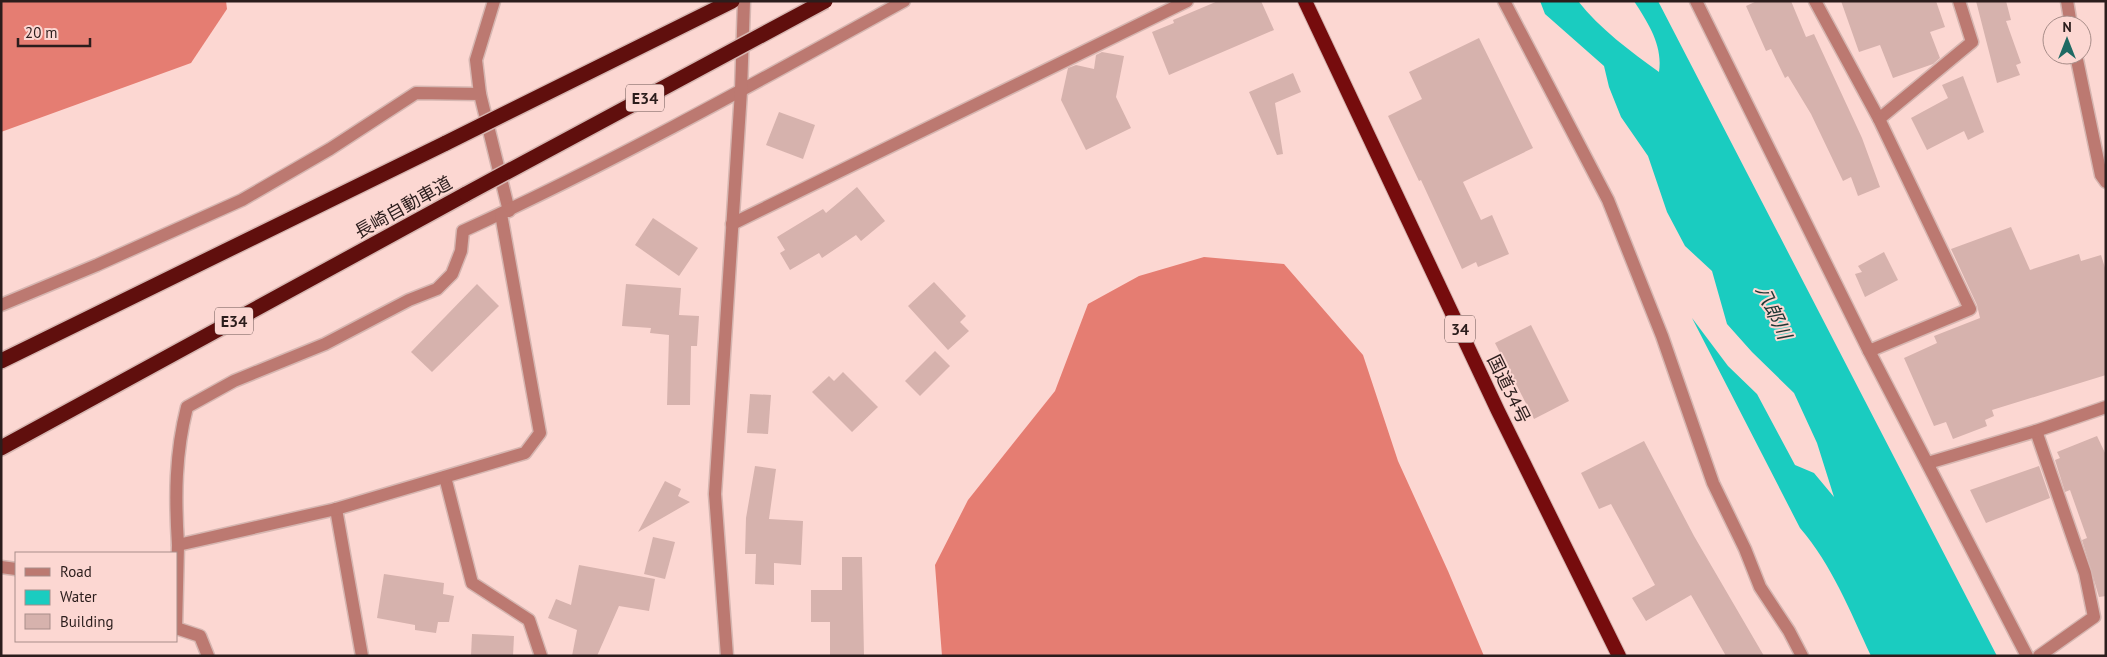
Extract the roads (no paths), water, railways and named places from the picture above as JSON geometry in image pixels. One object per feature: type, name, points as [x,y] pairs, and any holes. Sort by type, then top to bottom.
[{"type":"highway","name":"長崎自動車道","points":[[1,362],[732,1]]},
{"type":"highway","name":"長崎自動車道","points":[[1,448],[466,194],[825,1]]},
{"type":"highway","name":"国道34号","points":[[1304,1],[1498,411],[1619,656]]},
{"type":"street","points":[[178,545],[336,509],[525,453],[540,433],[505,212],[480,94],[476,60],[494,1]]},
{"type":"street","points":[[727,656],[715,494],[744,1]]},
{"type":"street","points":[[178,552],[175,491],[180,434],[187,407],[234,381],[325,344],[409,300],[436,289],[452,274],[462,251],[463,231],[505,212],[740,91],[904,1]]},
{"type":"street","points":[[732,224],[1187,1]]},
{"type":"street","points":[[1504,1],[1608,200],[1662,336],[1713,483],[1745,548],[1760,587],[1789,631],[1802,656]]},
{"type":"street","points":[[1815,1],[1879,119],[1970,309],[1869,351]]},
{"type":"street","points":[[1879,119],[1972,42],[1959,1]]},
{"type":"street","points":[[2067,1],[2069,15]]},
{"type":"street","points":[[1697,2],[1869,351],[2027,656]]},
{"type":"street","points":[[2078,65],[2101,175],[2106,182]]},
{"type":"street","points":[[1,305],[97,265],[242,200],[330,149],[416,93],[480,94]]},
{"type":"street","points":[[1928,463],[2036,432],[2106,407]]},
{"type":"street","points":[[2036,432],[2085,573],[2094,617],[2039,656]]},
{"type":"street","points":[[445,477],[472,583],[529,620],[541,656]]},
{"type":"street","points":[[336,509],[362,656]]},
{"type":"street","points":[[1,567],[15,569]]},
{"type":"street","points":[[178,629],[200,636],[208,656]]},
{"type":"water","name":"八郎川","points":[[1540,1],[1578,1],[1605,30],[1659,72],[1660,62],[1657,43],[1634,1],[1658,1],[1997,656],[1871,656],[1840,589],[1822,557],[1800,528],[1692,318],[1728,366],[1757,394],[1795,465],[1814,473],[1834,497],[1817,443],[1794,393],[1752,352],[1727,324],[1712,271],[1685,246],[1667,212],[1648,156],[1621,117],[1609,87],[1604,66],[1545,14]]}]
